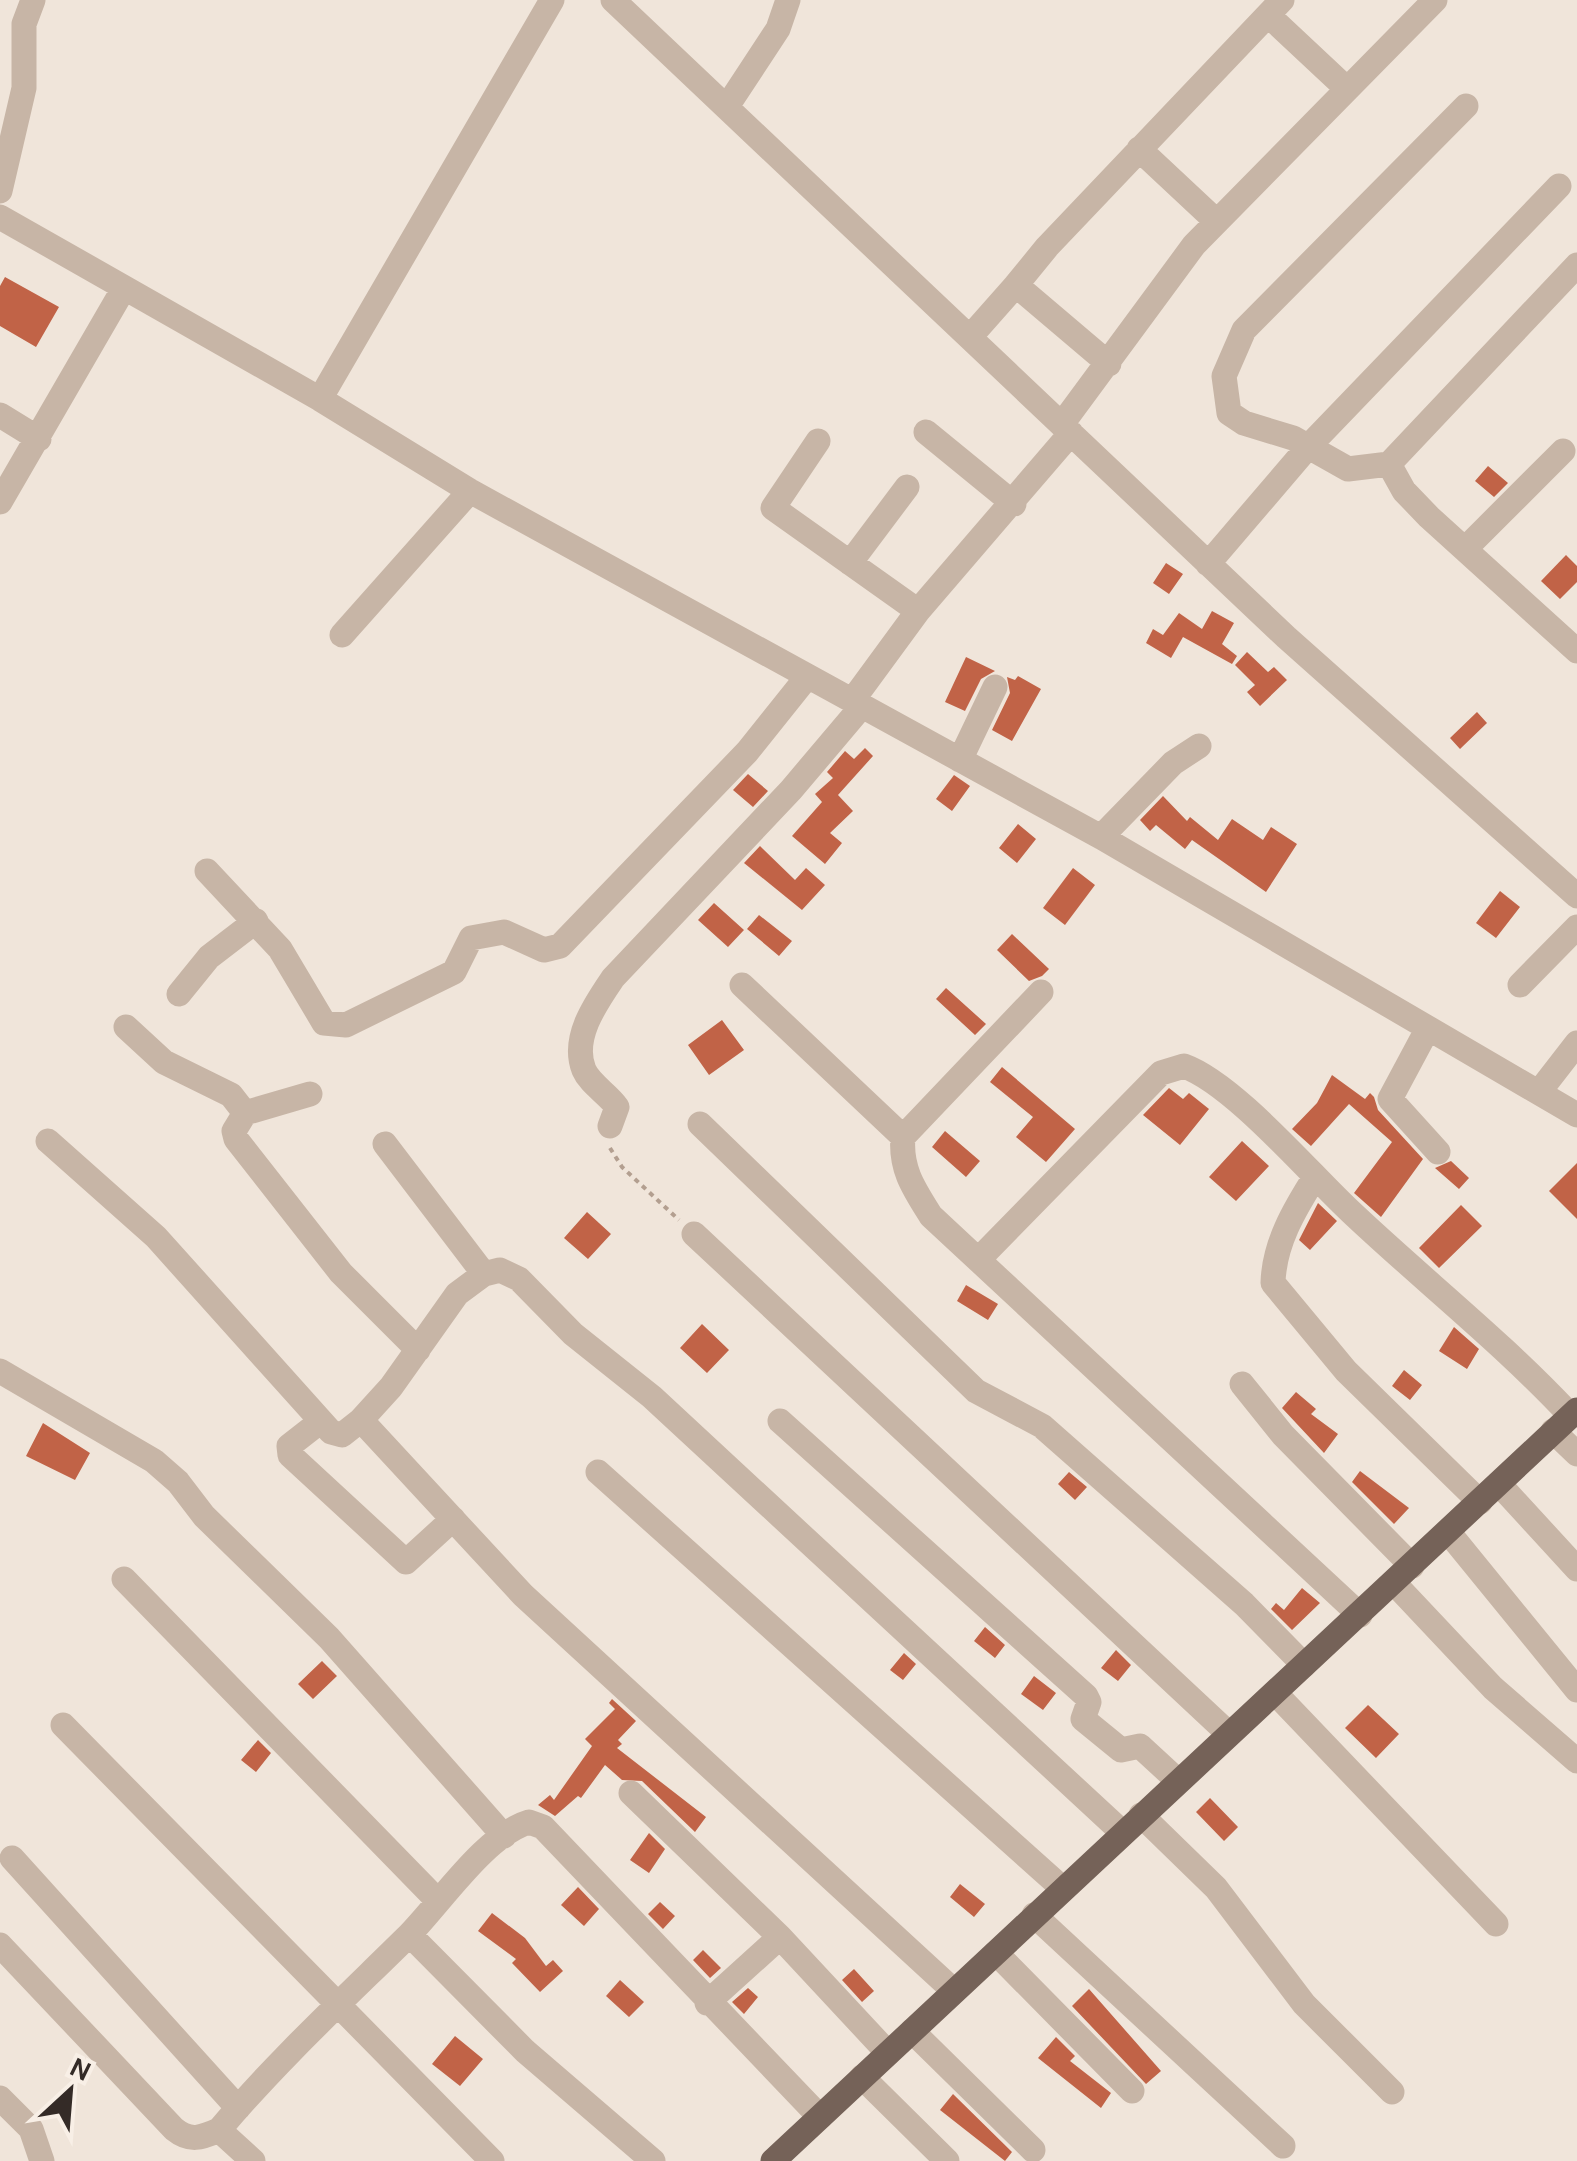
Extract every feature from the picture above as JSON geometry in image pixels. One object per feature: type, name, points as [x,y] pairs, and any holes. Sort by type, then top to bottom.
[{"type":"main road","points":[[773,2161],[1567,1419]]},
{"type":"street","points":[[0,191],[24,88],[24,24],[32,0]]},
{"type":"street","points":[[320,399],[552,0]]},
{"type":"street","points":[[613,0],[1208,564],[1577,896]]},
{"type":"street","points":[[728,105],[778,29],[788,0]]},
{"type":"street","points":[[610,1126],[617,1106],[584,1071],[582,1055],[583,1035],[595,1004],[613,978],[791,790],[857,704],[918,611],[1014,504],[1109,364],[1216,221],[1435,0]]},
{"type":"street","points":[[970,337],[1139,149],[1275,8],[1347,89]]},
{"type":"street","points":[[1466,106],[1235,344],[1223,384],[1229,412],[1244,423],[1277,432],[1348,469],[1389,464],[1577,264]]},
{"type":"street","points":[[1139,149],[1216,221]]},
{"type":"street","points":[[1208,564],[1308,447],[1559,186]]},
{"type":"street","points":[[0,216],[320,399],[470,492],[1101,838],[1577,1114]]},
{"type":"street","points":[[1016,285],[1109,364]]},
{"type":"street","points":[[0,502],[124,288]]},
{"type":"street","points":[[0,415],[39,439]]},
{"type":"street","points":[[926,432],[1014,504]]},
{"type":"street","points":[[818,441],[774,508],[918,611]]},
{"type":"street","points":[[1467,548],[1563,451]]},
{"type":"street","points":[[1389,464],[1404,491],[1577,651]]},
{"type":"street","points":[[850,563],[907,486]]},
{"type":"street","points":[[342,635],[470,492]]},
{"type":"street","points":[[207,871],[256,921],[299,976],[324,1024],[346,1026],[454,972],[471,938],[504,932],[553,951],[747,752],[807,678]]},
{"type":"street","points":[[960,760],[995,687]]},
{"type":"street","points":[[1101,838],[1172,763],[1199,746]]},
{"type":"street","points":[[179,994],[210,957],[256,921]]},
{"type":"street","points":[[1520,985],[1577,926]]},
{"type":"street","points":[[742,985],[903,1137]]},
{"type":"street","points":[[1041,992],[903,1137],[902,1164],[931,1216],[1360,1614]]},
{"type":"street","points":[[126,1027],[164,1062],[230,1095],[245,1113]]},
{"type":"street","points":[[1428,1028],[1390,1098],[1394,1108],[1438,1152]]},
{"type":"street","points":[[1539,1092],[1577,1044]]},
{"type":"street","points":[[979,1259],[1161,1073],[1175,1066],[1202,1074],[1514,1354],[1567,1419],[1577,1454]]},
{"type":"street","points":[[310,1094],[245,1113],[234,1131],[236,1138],[341,1273],[418,1350]]},
{"type":"street","points":[[700,1124],[976,1391],[1042,1426],[1244,1604],[1304,1665]]},
{"type":"street","points":[[48,1142],[156,1237],[320,1421],[338,1435],[361,1420],[418,1350],[456,1294],[484,1274],[505,1270],[520,1279],[572,1334],[652,1397],[1132,1824],[1216,1888],[1304,2004],[1392,2092]]},
{"type":"street","points":[[385,1144],[484,1274]]},
{"type":"street","points":[[1314,1177],[1282,1242],[1274,1283],[1346,1372],[1480,1502]]},
{"type":"street","points":[[694,1234],[1230,1734]]},
{"type":"street","points":[[0,1371],[154,1461],[178,1482],[204,1516],[329,1638],[504,1836]]},
{"type":"street","points":[[1242,1384],[1494,1688],[1577,1760]]},
{"type":"street","points":[[361,1420],[523,1595],[954,1991]]},
{"type":"street","points":[[320,1421],[289,1446],[290,1455],[406,1562],[453,1519]]},
{"type":"street","points":[[780,1421],[1086,1696],[1089,1702],[1083,1719],[1093,1730],[1121,1750],[1140,1746],[1178,1782]]},
{"type":"street","points":[[598,1472],[1062,1887]]},
{"type":"street","points":[[1500,1484],[1577,1569]]},
{"type":"street","points":[[1449,1533],[1577,1690]]},
{"type":"street","points":[[124,1579],[438,1901]]},
{"type":"street","points":[[1275,1694],[1496,1924]]},
{"type":"street","points":[[62,1725],[492,2161]]},
{"type":"street","points":[[631,1793],[780,1937],[888,2053]]},
{"type":"street","points":[[0,1945],[174,2129],[192,2138],[219,2130],[337,2002],[410,1934],[438,1901],[504,1836],[530,1822],[543,1827],[820,2117]]},
{"type":"street","points":[[12,1858],[238,2108]]},
{"type":"street","points":[[1034,1915],[1284,2146]]},
{"type":"street","points":[[410,1934],[525,2051],[653,2161]]},
{"type":"street","points":[[707,2003],[780,1937]]},
{"type":"street","points":[[996,1953],[1132,2091]]},
{"type":"street","points":[[912,2031],[1033,2150]]},
{"type":"street","points":[[862,2077],[947,2161]]},
{"type":"street","points":[[0,2098],[30,2129],[42,2161]]},
{"type":"street","points":[[219,2130],[253,2161]]},
{"type":"path","points":[[610,1126],[612,1155],[694,1234]]},
{"type":"building","points":[[5,277],[59,307],[36,347],[0,326],[0,286]]},
{"type":"building","points":[[1488,466],[1508,483],[1494,497],[1475,481]]},
{"type":"building","points":[[1566,555],[1577,566],[1577,582],[1560,599],[1541,581]]},
{"type":"building","points":[[1166,563],[1183,574],[1169,594],[1153,583]]},
{"type":"building","points":[[1212,611],[1234,623],[1222,644],[1237,656],[1232,664],[1183,637],[1171,658],[1146,643],[1153,629],[1163,635],[1179,613],[1202,629]]},
{"type":"building","points":[[1247,652],[1268,672],[1274,667],[1287,680],[1260,706],[1247,692],[1255,685],[1235,665]]},
{"type":"building","points":[[966,657],[995,671],[981,679],[965,711],[945,702]]},
{"type":"building","points":[[1018,676],[1041,689],[1012,741],[992,730],[1010,693],[1007,677],[1015,680]]},
{"type":"building","points":[[1477,712],[1487,723],[1460,749],[1450,738]]},
{"type":"building","points":[[865,748],[873,756],[838,795],[853,811],[830,833],[842,843],[825,864],[792,836],[822,802],[815,794],[833,778],[827,772],[845,751],[854,759]]},
{"type":"building","points":[[748,774],[768,791],[753,807],[733,790]]},
{"type":"building","points":[[954,775],[970,786],[952,811],[936,799]]},
{"type":"building","points":[[1163,796],[1187,821],[1190,817],[1218,840],[1232,819],[1263,840],[1271,827],[1297,844],[1266,892],[1192,840],[1185,849],[1156,825],[1150,831],[1140,820]]},
{"type":"building","points":[[1018,824],[1036,839],[1017,863],[999,848]]},
{"type":"building","points":[[760,846],[795,880],[806,868],[825,885],[802,910],[744,863]]},
{"type":"building","points":[[1073,868],[1095,885],[1065,925],[1043,908]]},
{"type":"building","points":[[1500,891],[1520,907],[1496,938],[1476,923]]},
{"type":"building","points":[[714,903],[744,930],[728,947],[698,920]]},
{"type":"building","points":[[759,915],[792,941],[779,956],[747,929]]},
{"type":"building","points":[[1012,934],[1049,969],[1042,976],[1029,981],[997,950]]},
{"type":"building","points":[[946,988],[986,1024],[975,1035],[936,999]]},
{"type":"building","points":[[722,1020],[744,1050],[709,1075],[688,1045]]},
{"type":"building","points":[[1002,1067],[1075,1129],[1046,1162],[1016,1137],[1033,1117],[990,1082]]},
{"type":"building","points":[[1332,1075],[1365,1099],[1370,1093],[1378,1110],[1423,1159],[1381,1217],[1354,1193],[1392,1142],[1349,1104],[1311,1146],[1292,1129],[1317,1103]]},
{"type":"building","points":[[1169,1088],[1183,1099],[1189,1093],[1209,1109],[1180,1145],[1143,1115]]},
{"type":"building","points":[[945,1131],[980,1161],[966,1177],[932,1147]]},
{"type":"building","points":[[1242,1141],[1269,1166],[1236,1201],[1209,1177]]},
{"type":"building","points":[[1451,1161],[1469,1178],[1459,1189],[1435,1168]]},
{"type":"building","points":[[1577,1163],[1577,1219],[1549,1191]]},
{"type":"building","points":[[1318,1203],[1337,1221],[1310,1250],[1299,1240]]},
{"type":"building","points":[[1461,1205],[1482,1226],[1439,1268],[1419,1248]]},
{"type":"building","points":[[587,1212],[611,1234],[588,1259],[564,1238]]},
{"type":"building","points":[[966,1285],[998,1304],[988,1320],[957,1301]]},
{"type":"building","points":[[702,1324],[729,1350],[707,1373],[680,1348]]},
{"type":"building","points":[[1454,1327],[1479,1349],[1467,1369],[1439,1351]]},
{"type":"building","points":[[1404,1370],[1422,1385],[1410,1400],[1392,1386]]},
{"type":"building","points":[[1296,1392],[1316,1409],[1311,1414],[1338,1434],[1324,1453],[1282,1408]]},
{"type":"building","points":[[43,1423],[90,1453],[75,1480],[26,1456]]},
{"type":"building","points":[[1360,1471],[1409,1508],[1394,1524],[1352,1482]]},
{"type":"building","points":[[1069,1472],[1087,1487],[1075,1500],[1058,1484]]},
{"type":"building","points":[[1302,1588],[1320,1603],[1292,1630],[1271,1609],[1276,1603],[1284,1610]]},
{"type":"building","points":[[985,1627],[1005,1645],[995,1658],[974,1641]]},
{"type":"building","points":[[1116,1650],[1131,1665],[1118,1681],[1101,1668]]},
{"type":"building","points":[[904,1653],[916,1664],[903,1680],[890,1670]]},
{"type":"building","points":[[322,1661],[337,1676],[313,1699],[298,1684]]},
{"type":"building","points":[[1034,1676],[1056,1693],[1043,1710],[1021,1694]]},
{"type":"building","points":[[612,1699],[636,1721],[618,1740],[622,1744],[617,1748],[706,1817],[695,1832],[642,1781],[622,1780],[605,1765],[581,1798],[578,1796],[555,1816],[538,1805],[550,1795],[554,1800],[592,1746],[585,1739],[615,1709],[609,1703]]},
{"type":"building","points":[[1368,1705],[1399,1734],[1376,1758],[1345,1728]]},
{"type":"building","points":[[258,1740],[271,1753],[256,1772],[241,1760]]},
{"type":"building","points":[[1210,1798],[1238,1827],[1224,1841],[1196,1812]]},
{"type":"building","points":[[649,1833],[665,1849],[649,1873],[630,1860]]},
{"type":"building","points":[[960,1884],[985,1904],[974,1917],[950,1897]]},
{"type":"building","points":[[578,1887],[599,1909],[584,1926],[561,1905]]},
{"type":"building","points":[[660,1902],[675,1916],[663,1929],[648,1914]]},
{"type":"building","points":[[492,1913],[525,1938],[546,1966],[553,1960],[563,1971],[540,1992],[512,1963],[516,1959],[478,1931]]},
{"type":"building","points":[[703,1950],[721,1968],[710,1978],[693,1960]]},
{"type":"building","points":[[854,1969],[874,1991],[862,2002],[842,1980]]},
{"type":"building","points":[[620,1980],[644,2002],[629,2017],[606,1996]]},
{"type":"building","points":[[748,1988],[758,1997],[744,2014],[732,2002]]},
{"type":"building","points":[[1089,1989],[1161,2071],[1146,2084],[1072,2006]]},
{"type":"building","points":[[455,2036],[483,2059],[460,2086],[432,2064]]},
{"type":"building","points":[[1056,2037],[1075,2056],[1070,2061],[1111,2093],[1101,2108],[1038,2058]]},
{"type":"building","points":[[953,2094],[1012,2152],[1005,2161],[940,2110]]}]
